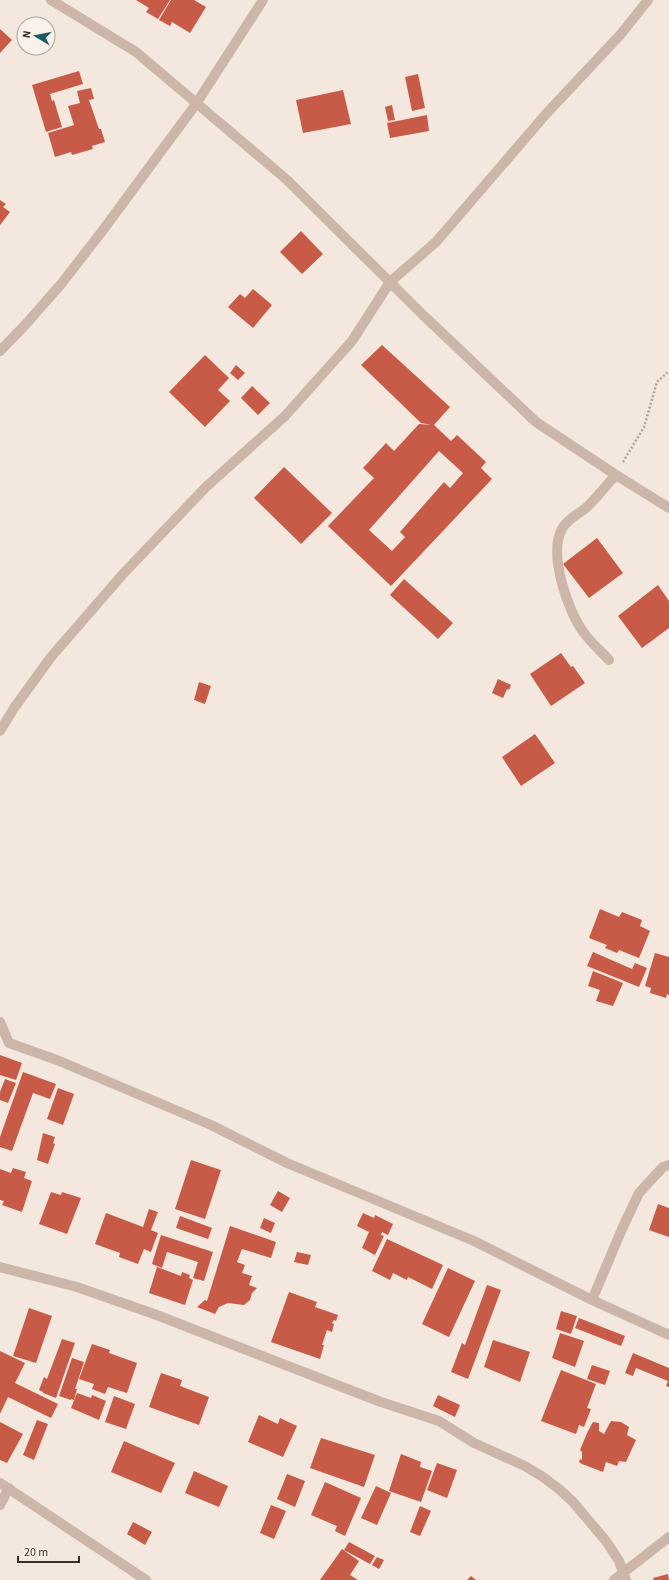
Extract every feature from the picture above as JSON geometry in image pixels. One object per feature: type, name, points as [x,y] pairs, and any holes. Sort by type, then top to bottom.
[{"type":"street","points":[[51,0],[136,52],[286,179],[390,282],[536,422],[669,508]]},
{"type":"street","points":[[0,351],[62,283],[196,104],[264,0]]},
{"type":"street","points":[[0,731],[14,708],[61,645],[123,574],[206,487],[284,416],[352,341],[390,282],[436,242],[546,114],[621,34],[648,0]]},
{"type":"street","points":[[609,660],[587,638],[573,614],[558,569],[558,550],[560,532],[564,525],[588,506],[616,475]]},
{"type":"street","points":[[0,1022],[9,1043],[57,1060],[211,1125],[287,1163],[474,1241],[592,1300],[669,1335]]},
{"type":"street","points":[[592,1300],[639,1193],[664,1167],[669,1165]]},
{"type":"street","points":[[0,1267],[77,1287],[154,1314],[381,1402],[439,1421],[474,1443],[525,1466],[559,1489],[573,1502],[606,1540],[619,1562],[625,1576]]},
{"type":"street","points":[[0,1483],[146,1580]]},
{"type":"street","points":[[0,1504],[9,1488]]},
{"type":"street","points":[[614,1580],[625,1576],[669,1537]]},
{"type":"path","points":[[616,475],[644,427],[657,382],[669,371]]},
{"type":"building","points":[[136,0],[170,0],[158,19],[146,12],[149,8]]},
{"type":"building","points":[[171,0],[194,0],[206,7],[190,33],[172,22],[170,26],[159,20]]},
{"type":"building","points":[[0,29],[12,40],[0,53]]},
{"type":"building","points":[[79,71],[83,84],[50,94],[52,101],[54,100],[62,127],[46,132],[32,85]]},
{"type":"building","points":[[418,74],[425,108],[412,111],[405,77]]},
{"type":"building","points":[[91,88],[94,99],[89,100],[105,142],[92,146],[93,149],[72,155],[71,152],[55,157],[48,133],[74,125],[68,106],[80,103],[77,91]]},
{"type":"building","points":[[343,90],[351,124],[303,133],[296,100]]},
{"type":"building","points":[[392,105],[395,120],[388,121],[385,107]]},
{"type":"building","points":[[427,115],[429,131],[390,138],[387,123]]},
{"type":"building","points":[[0,200],[6,204],[3,207],[10,212],[0,225]]},
{"type":"building","points":[[301,231],[323,254],[302,274],[280,252]]},
{"type":"building","points":[[253,289],[272,305],[253,328],[228,307],[240,294],[245,298]]},
{"type":"building","points":[[382,345],[450,407],[434,425],[451,441],[457,435],[486,462],[481,468],[492,479],[391,586],[328,526],[374,478],[363,468],[386,443],[394,451],[419,424],[431,425],[421,423],[361,365]],"holes":[[[439,451],[463,473],[450,488],[444,482],[400,532],[405,537],[392,551],[369,530]]]},
{"type":"building","points":[[205,355],[229,378],[218,390],[230,401],[205,427],[169,392]]},
{"type":"building","points":[[236,365],[245,373],[238,380],[230,373]]},
{"type":"building","points":[[252,386],[270,403],[258,415],[241,398]]},
{"type":"building","points":[[284,467],[332,513],[301,544],[254,498]]},
{"type":"building","points":[[597,538],[623,573],[589,598],[563,564]]},
{"type":"building","points":[[404,579],[453,623],[438,639],[390,595]]},
{"type":"building","points":[[658,585],[669,601],[669,628],[642,648],[618,616]]},
{"type":"building","points":[[561,653],[571,667],[573,666],[585,683],[551,706],[530,674]]},
{"type":"building","points":[[498,679],[511,685],[509,690],[507,689],[503,698],[492,693]]},
{"type":"building","points":[[199,682],[211,686],[205,704],[194,700]]},
{"type":"building","points":[[535,734],[555,763],[521,786],[502,757]]},
{"type":"building","points":[[600,909],[619,917],[622,912],[642,920],[640,926],[650,931],[639,958],[619,950],[617,953],[605,948],[607,945],[589,938]]},
{"type":"building","points":[[593,952],[632,969],[635,963],[647,968],[639,987],[587,966]]},
{"type":"building","points":[[655,953],[669,957],[669,995],[667,994],[666,998],[650,993],[651,988],[645,986]]},
{"type":"building","points":[[593,971],[623,983],[613,1006],[596,1001],[600,990],[588,986]]},
{"type":"building","points":[[0,1055],[22,1063],[16,1080],[0,1075]]},
{"type":"building","points":[[23,1072],[56,1084],[50,1099],[33,1093],[12,1151],[0,1147],[0,1137]]},
{"type":"building","points":[[5,1079],[16,1083],[8,1103],[0,1100],[0,1092]]},
{"type":"building","points":[[58,1088],[74,1094],[63,1125],[47,1119]]},
{"type":"building","points":[[43,1133],[55,1137],[53,1143],[55,1144],[48,1164],[37,1160]]},
{"type":"building","points":[[191,1160],[221,1170],[205,1219],[175,1209]]},
{"type":"building","points":[[13,1168],[26,1172],[24,1178],[32,1181],[22,1212],[2,1205],[4,1201],[0,1200],[0,1169],[11,1173]]},
{"type":"building","points":[[278,1191],[290,1198],[282,1212],[270,1205]]},
{"type":"building","points":[[51,1192],[61,1195],[62,1192],[81,1198],[67,1234],[39,1224]]},
{"type":"building","points":[[658,1204],[669,1208],[669,1237],[649,1230]]},
{"type":"building","points":[[149,1209],[158,1212],[151,1230],[158,1233],[151,1252],[144,1249],[138,1264],[119,1257],[120,1253],[95,1244],[106,1213],[143,1227]]},
{"type":"building","points":[[363,1213],[374,1218],[375,1215],[393,1224],[388,1235],[382,1232],[381,1235],[384,1236],[375,1255],[362,1248],[369,1232],[357,1226]]},
{"type":"building","points":[[180,1216],[212,1228],[208,1239],[176,1228]]},
{"type":"building","points":[[264,1218],[275,1223],[271,1233],[260,1228]]},
{"type":"building","points":[[230,1226],[276,1242],[271,1258],[242,1249],[237,1262],[245,1265],[242,1273],[252,1276],[249,1285],[257,1288],[252,1293],[250,1300],[244,1305],[228,1303],[219,1307],[215,1314],[197,1307],[205,1300],[207,1301]]},
{"type":"building","points":[[161,1235],[213,1252],[204,1281],[193,1278],[198,1262],[167,1252],[162,1268],[152,1264]]},
{"type":"building","points":[[387,1239],[443,1265],[432,1289],[408,1277],[407,1280],[393,1273],[390,1280],[372,1271]]},
{"type":"building","points":[[297,1252],[311,1255],[308,1265],[294,1262]]},
{"type":"building","points":[[157,1267],[181,1276],[182,1272],[190,1275],[189,1278],[193,1280],[185,1305],[149,1293]]},
{"type":"building","points":[[448,1268],[475,1281],[449,1337],[422,1324]]},
{"type":"building","points":[[487,1285],[501,1290],[468,1379],[451,1372],[462,1343],[465,1345]]},
{"type":"building","points":[[289,1292],[317,1302],[315,1307],[338,1315],[336,1321],[334,1320],[332,1323],[334,1324],[332,1332],[327,1330],[322,1345],[324,1345],[320,1359],[271,1342]]},
{"type":"building","points":[[29,1308],[52,1316],[36,1363],[13,1356]]},
{"type":"building","points":[[561,1311],[577,1316],[571,1334],[556,1329]]},
{"type":"building","points":[[579,1318],[625,1336],[621,1346],[575,1328]]},
{"type":"building","points":[[560,1333],[584,1341],[575,1367],[552,1358]]},
{"type":"building","points":[[62,1339],[75,1343],[56,1398],[39,1390],[44,1377],[47,1379]]},
{"type":"building","points":[[493,1340],[530,1352],[520,1382],[484,1367]]},
{"type":"building","points":[[92,1344],[110,1350],[109,1353],[137,1363],[127,1393],[108,1387],[105,1394],[92,1389],[94,1384],[79,1379]]},
{"type":"building","points":[[0,1351],[25,1363],[15,1383],[58,1404],[51,1418],[8,1397],[0,1414]]},
{"type":"building","points":[[633,1353],[669,1368],[669,1387],[666,1386],[668,1381],[636,1368],[633,1376],[625,1373]]},
{"type":"building","points":[[72,1358],[84,1362],[75,1389],[77,1389],[74,1400],[59,1396]]},
{"type":"building","points":[[592,1365],[610,1371],[605,1385],[587,1379]]},
{"type":"building","points":[[561,1370],[596,1384],[587,1408],[591,1409],[584,1427],[579,1425],[576,1434],[541,1421]]},
{"type":"building","points":[[161,1373],[182,1380],[180,1386],[209,1397],[199,1425],[149,1407]]},
{"type":"building","points":[[77,1393],[91,1398],[92,1395],[106,1401],[99,1420],[71,1408]]},
{"type":"building","points":[[438,1395],[460,1405],[455,1417],[433,1406]]},
{"type":"building","points":[[114,1396],[135,1404],[126,1429],[105,1422]]},
{"type":"building","points":[[259,1415],[278,1424],[280,1418],[297,1426],[283,1457],[248,1442]]},
{"type":"building","points":[[37,1420],[48,1424],[34,1460],[23,1455]]},
{"type":"building","points":[[611,1421],[621,1422],[629,1427],[627,1435],[636,1440],[626,1462],[619,1461],[617,1466],[606,1462],[603,1472],[579,1462],[580,1459],[582,1460],[582,1452],[580,1450],[593,1422],[599,1423],[599,1431],[604,1434]]},
{"type":"building","points":[[0,1422],[23,1434],[7,1463],[0,1460]]},
{"type":"building","points":[[321,1438],[375,1455],[364,1487],[310,1468]]},
{"type":"building","points":[[124,1441],[175,1463],[161,1493],[111,1472]]},
{"type":"building","points":[[401,1454],[421,1462],[420,1467],[432,1471],[421,1502],[389,1491]]},
{"type":"building","points":[[437,1463],[457,1470],[447,1498],[427,1490]]},
{"type":"building","points":[[194,1471],[228,1486],[219,1507],[185,1493]]},
{"type":"building","points":[[287,1474],[305,1481],[295,1507],[277,1499]]},
{"type":"building","points":[[325,1482],[361,1498],[345,1536],[335,1531],[337,1526],[311,1515]]},
{"type":"building","points":[[376,1486],[391,1493],[377,1525],[361,1518]]},
{"type":"building","points":[[271,1505],[286,1511],[274,1539],[260,1533]]},
{"type":"building","points":[[420,1506],[431,1511],[420,1536],[410,1532]]},
{"type":"building","points":[[133,1522],[152,1532],[145,1545],[127,1534]]},
{"type":"building","points":[[349,1542],[375,1556],[370,1564],[344,1550]]},
{"type":"building","points":[[342,1549],[359,1561],[350,1575],[358,1580],[320,1580]]},
{"type":"building","points":[[377,1557],[384,1560],[379,1569],[372,1565]]},
{"type":"building","points":[[668,1574],[669,1580],[654,1580],[653,1578]]},
{"type":"building","points":[[471,1576],[476,1580],[467,1580]]}]
